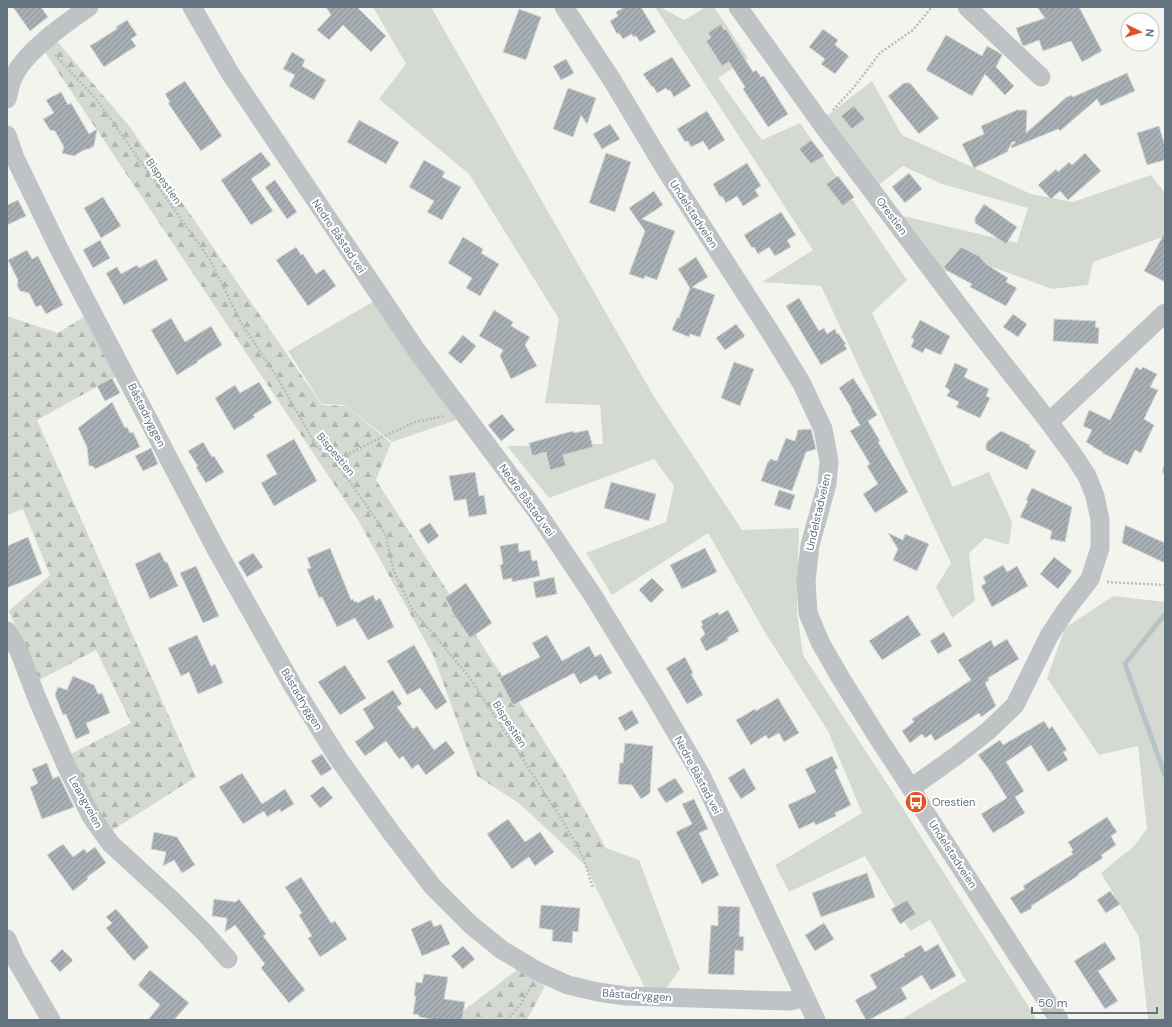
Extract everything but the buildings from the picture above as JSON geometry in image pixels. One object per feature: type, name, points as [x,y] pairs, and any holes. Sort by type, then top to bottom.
[{"type":"street","points":[[7,99],[13,77],[28,55],[66,23],[89,7]]},
{"type":"street","name":"Nedre Båstad vei","points":[[192,7],[230,73],[417,351],[535,509],[584,581],[701,775],[816,1020]]},
{"type":"street","name":"Undelstadveien","points":[[564,7],[612,80],[664,167],[774,338],[802,384],[823,429],[829,461],[827,484],[810,545],[806,581],[808,613],[820,642],[880,741],[912,788],[925,812],[1059,1020]]},
{"type":"street","name":"Orestien","points":[[738,7],[821,122],[974,326],[1049,422],[1087,476],[1095,496],[1100,520],[1100,548],[1090,580],[1066,610],[1049,636],[1015,705],[988,731],[912,788]]},
{"type":"street","points":[[967,7],[1041,77]]},
{"type":"street","name":"Båstadryggen","points":[[7,135],[15,158],[60,249],[216,549],[293,686],[334,752],[390,831],[433,887],[471,925],[502,950],[538,972],[568,984],[598,992],[626,996],[790,1001],[805,997]]},
{"type":"street","points":[[1049,422],[1165,313]]},
{"type":"street","name":"Leangveien","points":[[7,632],[20,651],[47,723],[91,816],[110,843],[173,901],[205,933],[228,959]]},
{"type":"street","points":[[7,939],[14,958],[51,1020]]},
{"type":"path","points":[[821,122],[855,86],[880,53],[913,30],[932,7]]},
{"type":"path","name":"Bispestien","points":[[44,42],[97,100],[210,260],[243,326],[277,377],[317,447],[335,461],[376,519],[386,536],[394,572],[412,609],[474,685],[564,823],[583,857],[593,888]]},
{"type":"path","points":[[335,461],[415,422],[462,413]]},
{"type":"path","points":[[1090,580],[1164,585]]},
{"type":"path","points":[[507,1020],[521,1004],[538,972]]},
{"type":"green space","points":[[373,7],[431,7],[653,395],[742,530],[799,528],[797,613],[803,655],[897,799],[1037,1020],[900,1020],[966,981],[930,920],[910,931],[865,856],[789,892],[775,865],[862,813],[828,731],[766,634],[708,533],[612,595],[586,553],[666,522],[674,486],[654,459],[549,498],[507,446],[603,444],[600,405],[545,403],[559,319],[469,174],[379,99],[406,64]]},
{"type":"green space","points":[[655,7],[660,7],[684,20],[706,7],[714,7],[748,58],[718,78],[762,140],[800,123],[907,280],[872,313],[953,487],[989,472],[1012,522],[1009,545],[985,538],[969,553],[975,601],[952,618],[936,587],[951,563],[821,286],[762,282],[813,250]]},
{"type":"green space","points":[[57,41],[130,127],[322,405],[346,406],[391,443],[376,480],[562,769],[606,848],[585,865],[520,804],[477,776],[433,655],[358,520],[44,51]]},
{"type":"green space","points":[[872,81],[902,135],[1031,194],[1073,202],[1151,175],[1165,193],[1165,236],[1093,262],[1088,285],[1052,289],[968,258],[942,274],[895,214],[1017,243],[1028,208],[942,184],[903,166],[875,188],[824,118]]},
{"type":"green space","points":[[376,300],[456,420],[392,442],[345,405],[322,404],[288,351]]},
{"type":"green space","points":[[88,314],[122,373],[37,420],[196,777],[108,833],[71,754],[131,723],[96,650],[38,681],[9,611],[50,575],[23,509],[7,515],[7,316],[58,333]]},
{"type":"green space","points":[[1113,596],[1165,602],[1165,1020],[1148,1020],[1139,937],[1101,873],[1134,846],[1147,829],[1138,746],[1099,755],[1047,678],[1065,628]]},
{"type":"green space","points":[[606,848],[639,860],[680,969],[665,990],[648,994],[585,865]]},
{"type":"green space","points":[[517,970],[545,986],[527,1020],[451,1020]]},
{"type":"waterway","points":[[1165,614],[1125,664],[1165,775]]},
{"type":"place","name":"Orestien","points":[[916,802]]}]
